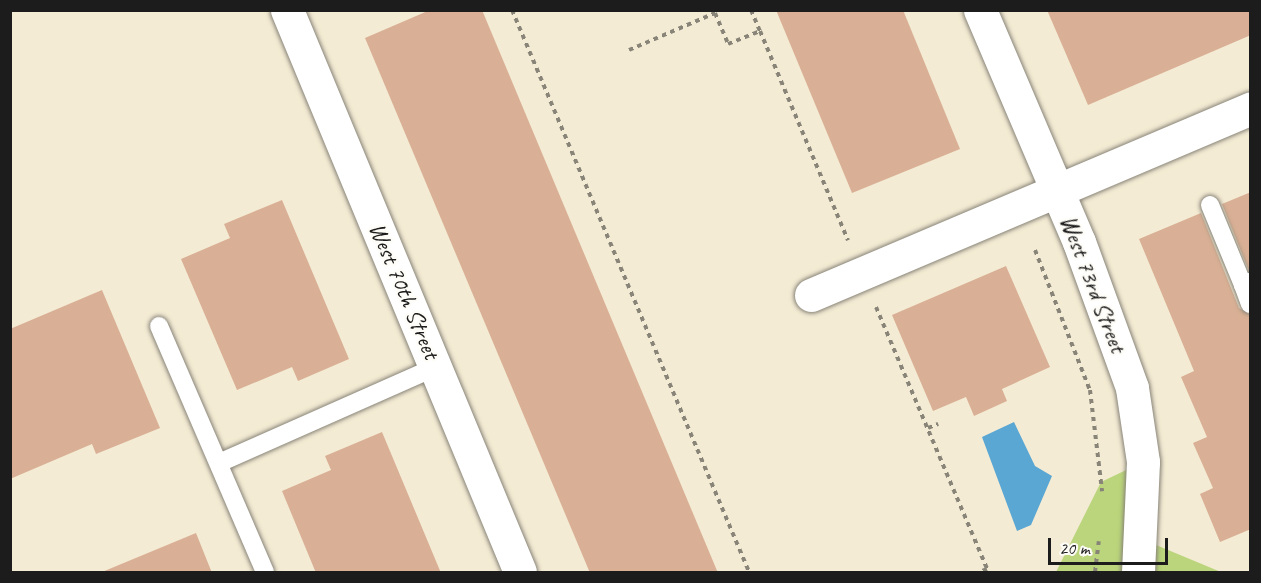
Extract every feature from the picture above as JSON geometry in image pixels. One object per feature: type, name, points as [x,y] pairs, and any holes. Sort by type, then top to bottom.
[{"type":"street","name":"West 70th Street","points":[[287,10],[520,573]]},
{"type":"street","name":"West 73rd Street","points":[[980,10],[1056,191],[1132,388],[1143,462],[1138,573]]},
{"type":"street","points":[[811,295],[1251,109]]},
{"type":"lane","points":[[1210,206],[1247,284],[1251,304]]},
{"type":"lane","points":[[159,326],[265,573]]},
{"type":"lane","points":[[219,463],[435,367]]},
{"type":"path","points":[[512,10],[749,573]]},
{"type":"path","points":[[628,50],[721,10]]},
{"type":"path","points":[[752,10],[987,571],[979,573]]},
{"type":"path","points":[[715,13],[728,44],[760,31]]},
{"type":"path","points":[[1035,250],[1090,390],[1102,503]]},
{"type":"path","points":[[927,428],[938,424]]},
{"type":"path","points":[[1095,573],[1100,530]]},
{"type":"green space","points":[[1143,462],[1144,540],[1221,572],[1056,572],[1101,482]]},
{"type":"water","points":[[1014,422],[1035,466],[1052,476],[1031,525],[1017,531],[982,437]]},
{"type":"building","points":[[430,10],[482,10],[718,573],[590,573],[365,38]]},
{"type":"building","points":[[776,10],[903,10],[960,149],[852,193]]},
{"type":"building","points":[[1047,10],[1251,10],[1251,35],[1088,105]]},
{"type":"building","points":[[1251,192],[1251,271],[1249,271],[1222,204]]},
{"type":"building","points":[[282,200],[349,359],[298,381],[292,367],[237,390],[181,259],[230,238],[224,224]]},
{"type":"building","points":[[1201,213],[1239,308],[1251,315],[1251,529],[1220,542],[1200,494],[1213,488],[1193,443],[1207,437],[1181,377],[1194,371],[1139,239]]},
{"type":"building","points":[[1006,266],[1050,367],[1002,389],[1007,401],[974,416],[966,397],[933,411],[892,315]]},
{"type":"building","points":[[102,290],[160,428],[96,454],[92,444],[10,479],[10,329]]},
{"type":"building","points":[[382,432],[441,573],[316,573],[282,491],[331,470],[325,456]]},
{"type":"building","points":[[196,533],[212,573],[102,573],[102,572]]}]
